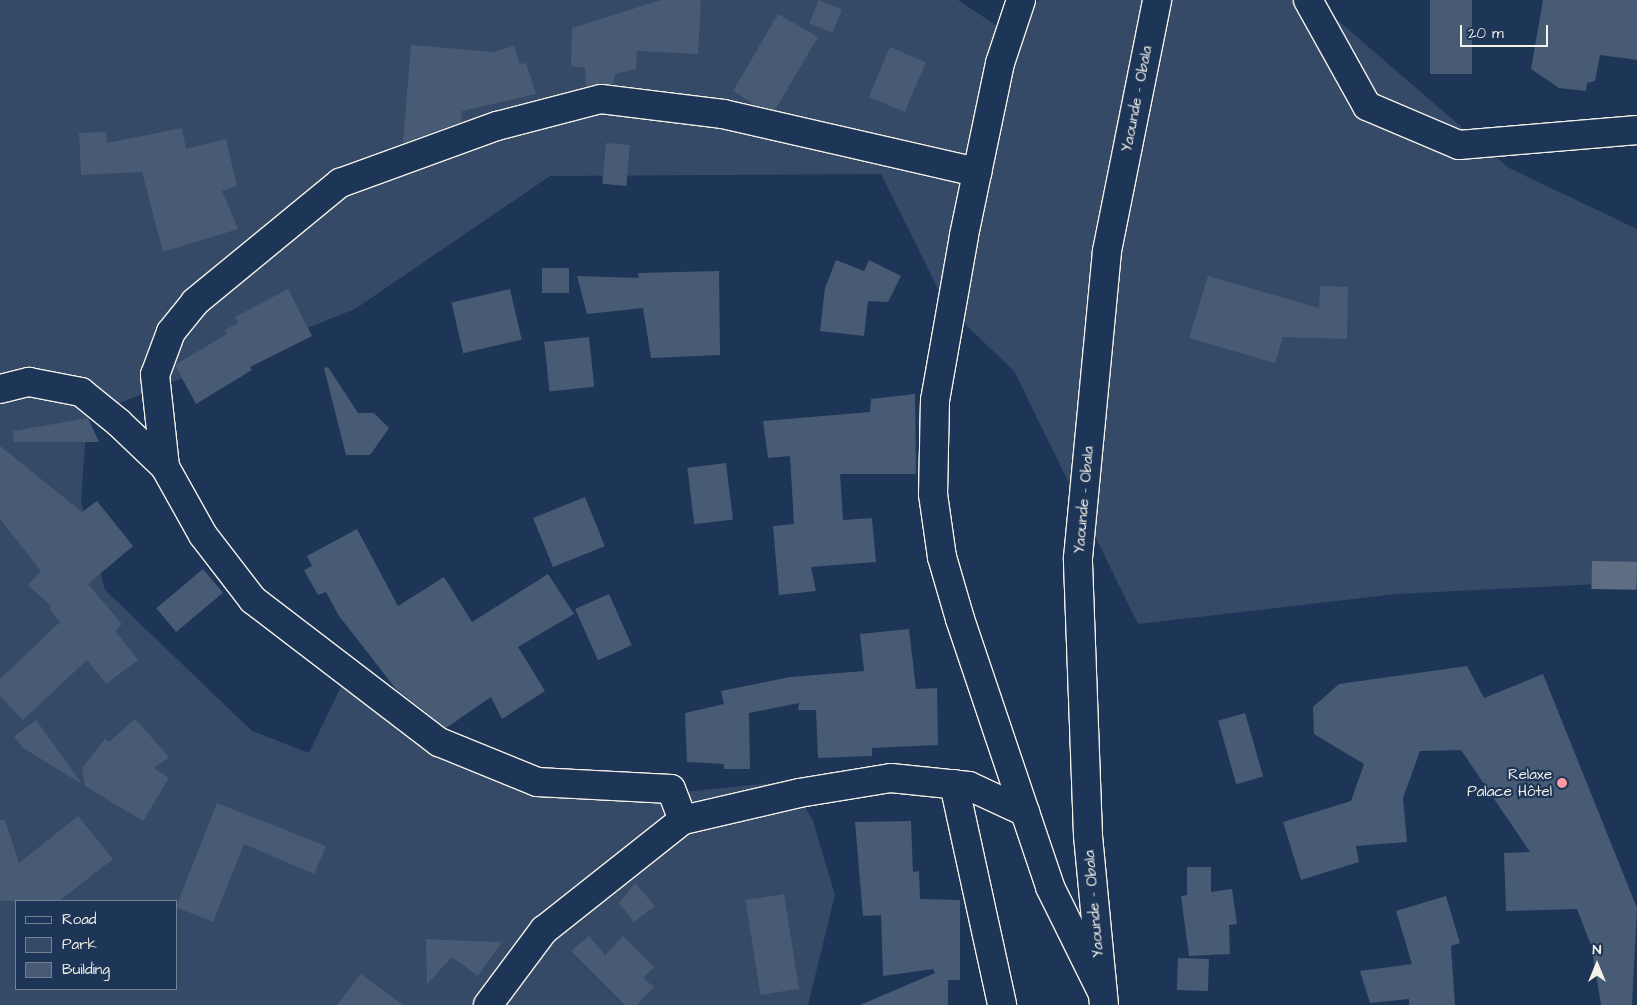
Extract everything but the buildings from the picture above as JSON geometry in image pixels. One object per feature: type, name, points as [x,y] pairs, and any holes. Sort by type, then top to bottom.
[{"type":"main road","points":[[1021,0],[1000,63],[935,400],[934,494],[947,574],[1050,887],[1103,998]]},
{"type":"main road","name":"Yaounde - Obala","points":[[1103,998],[1088,835],[1078,558],[1107,251],[1157,0]]},
{"type":"main road","points":[[1308,0],[1367,106],[1459,145],[1637,130]]},
{"type":"main road","points":[[165,466],[155,375],[171,332],[195,302],[258,249],[340,183],[358,176],[497,126],[601,99],[723,114],[978,172]]},
{"type":"main road","points":[[0,389],[29,382],[81,392],[165,466],[203,535],[253,600],[438,742],[537,782],[671,789],[683,820]]},
{"type":"main road","points":[[488,1005],[544,930],[683,820],[799,794],[892,778],[969,786],[1025,812]]},
{"type":"main road","points":[[954,784],[1002,1005]]},
{"type":"green space","points":[[0,0],[958,0],[997,26],[1040,0],[1314,0],[1509,168],[1637,229],[1637,582],[1396,594],[1138,624],[1014,371],[947,307],[881,174],[550,176],[355,309],[87,416],[81,501],[105,590],[252,731],[309,753],[352,664],[433,735],[536,779],[674,793],[791,781],[813,821],[835,895],[808,1005],[0,1005]]},
{"type":"shaded area","points":[[1592,561],[1637,562],[1637,590],[1592,589]]},
{"type":"place","name":"Relaxe Palace Hôtel","points":[[1562,783]]}]
